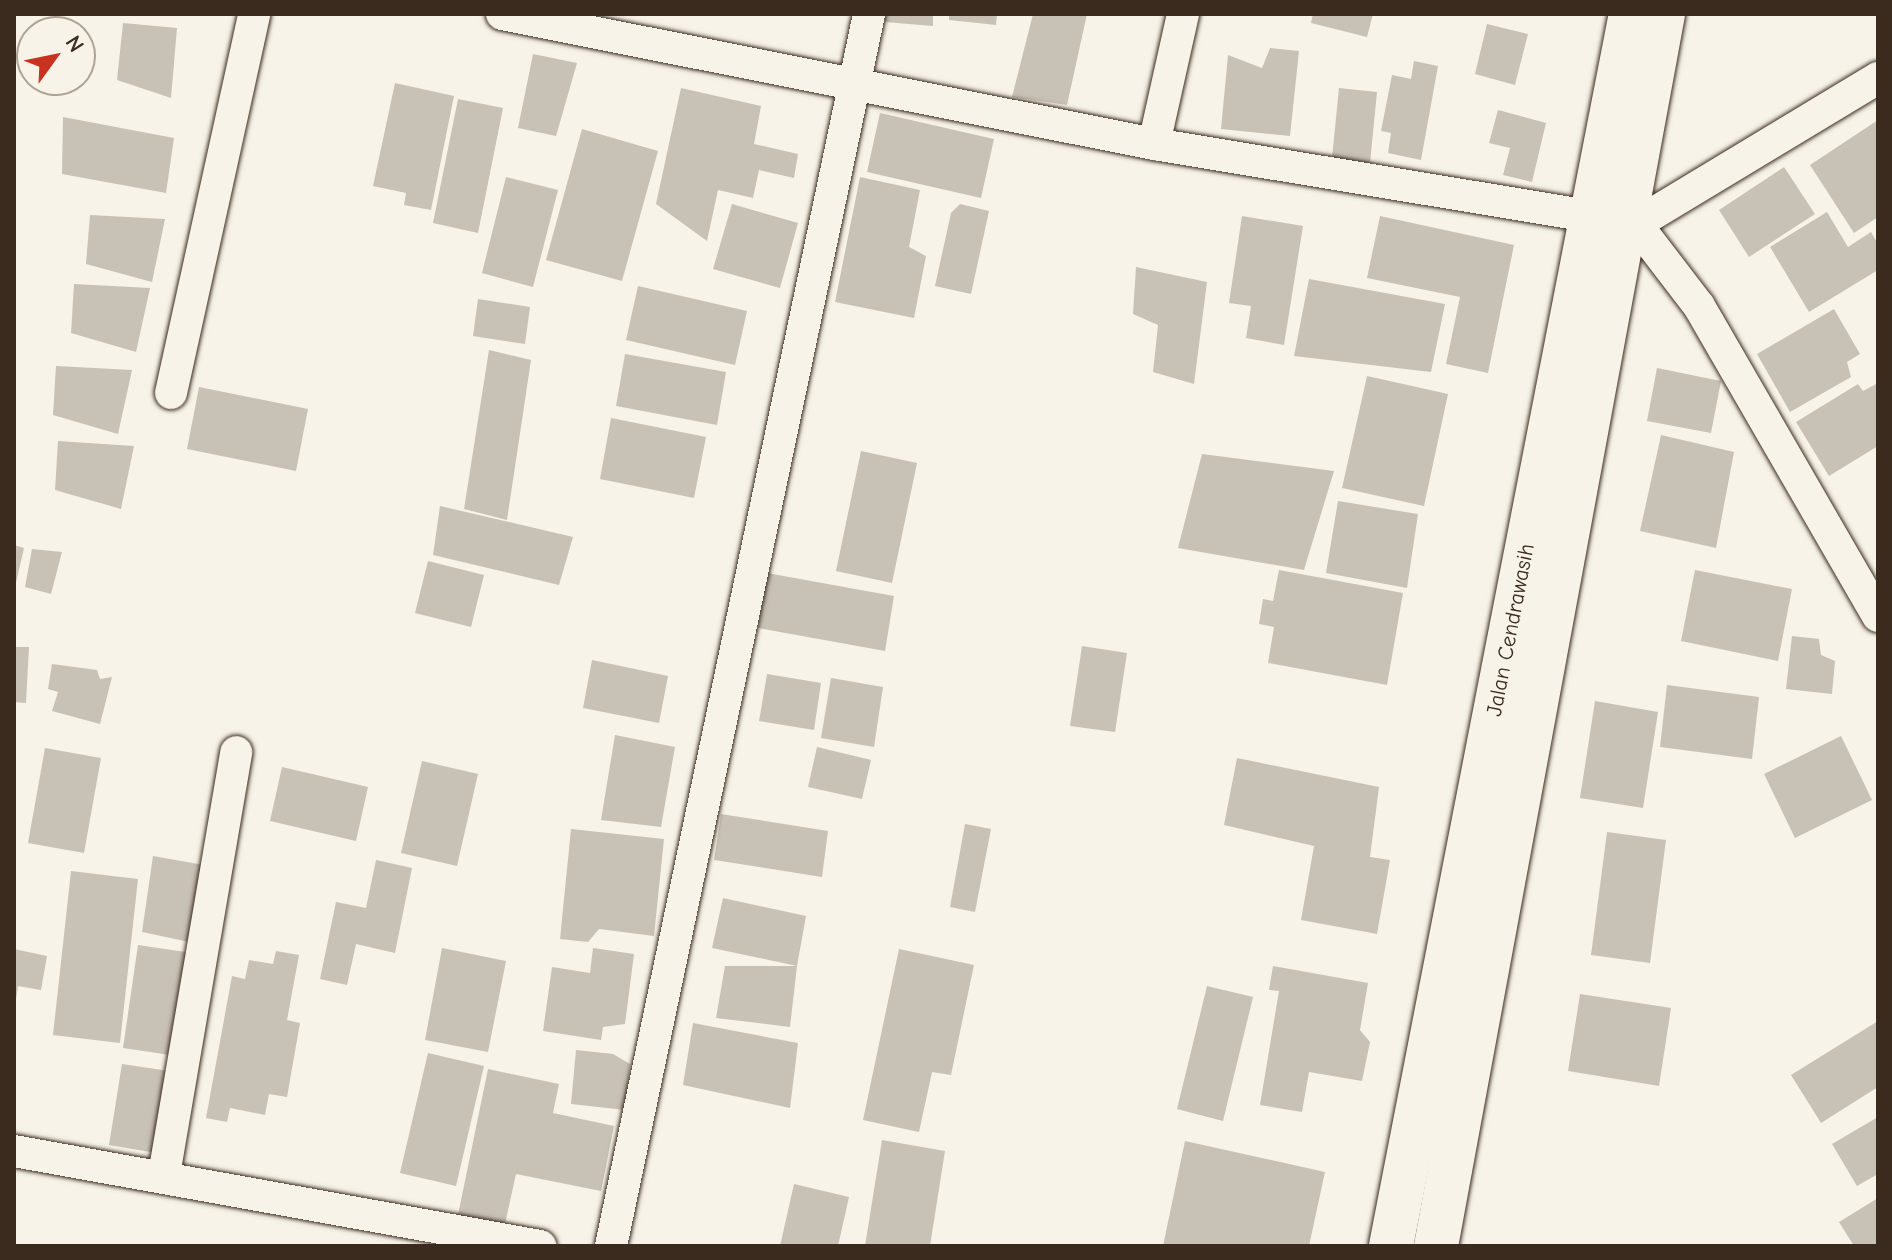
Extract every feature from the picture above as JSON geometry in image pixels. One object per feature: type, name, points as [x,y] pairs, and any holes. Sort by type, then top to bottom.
[{"type":"main road","name":"Jalan Cendrawasih","points":[[1436,1246],[1616,221],[1631,14]]},
{"type":"main road","name":"Jalan Cendrawasih","points":[[1391,1246],[1663,14]]},
{"type":"street","points":[[171,393],[254,14]]},
{"type":"street","points":[[502,14],[855,81],[1154,144],[1616,221],[1699,306],[1878,616]]},
{"type":"street","points":[[611,1246],[869,14]]},
{"type":"street","points":[[1154,144],[1183,14]]},
{"type":"street","points":[[1616,221],[1878,78]]},
{"type":"street","points":[[164,1175],[236,752]]},
{"type":"street","points":[[14,1151],[164,1175],[466,1239],[540,1246]]},
{"type":"building","points":[[885,14],[933,14],[933,26],[885,22]]},
{"type":"building","points":[[949,14],[997,14],[996,25],[949,20]]},
{"type":"building","points":[[1033,14],[1087,14],[1067,105],[1012,97]]},
{"type":"building","points":[[1313,14],[1373,14],[1367,37],[1311,23]]},
{"type":"building","points":[[123,23],[177,28],[171,98],[117,80]]},
{"type":"building","points":[[1487,24],[1528,34],[1515,85],[1475,74]]},
{"type":"building","points":[[1270,48],[1299,51],[1290,136],[1221,129],[1228,55],[1262,68]]},
{"type":"building","points":[[533,54],[577,63],[556,136],[518,128]]},
{"type":"building","points":[[1414,61],[1438,66],[1421,160],[1388,153],[1391,133],[1381,131],[1392,75],[1411,79]]},
{"type":"building","points":[[395,83],[454,96],[431,210],[404,205],[406,193],[373,186]]},
{"type":"building","points":[[681,88],[761,106],[754,144],[798,154],[794,178],[759,170],[753,198],[718,190],[707,241],[656,204]]},
{"type":"building","points":[[1339,88],[1377,92],[1370,163],[1332,158]]},
{"type":"building","points":[[458,99],[503,108],[478,233],[433,223]]},
{"type":"building","points":[[1498,110],[1546,123],[1532,182],[1503,175],[1510,148],[1489,143]]},
{"type":"building","points":[[880,113],[994,139],[981,198],[867,172]]},
{"type":"building","points":[[63,117],[174,138],[166,193],[62,174]]},
{"type":"building","points":[[1878,120],[1878,217],[1854,233],[1810,165]]},
{"type":"building","points":[[582,129],[658,151],[622,281],[546,260]]},
{"type":"building","points":[[1784,167],[1815,214],[1749,257],[1719,210]]},
{"type":"building","points":[[506,177],[558,190],[533,287],[482,273]]},
{"type":"building","points":[[860,177],[920,190],[909,247],[926,256],[914,318],[835,302]]},
{"type":"building","points":[[732,204],[798,223],[780,288],[713,269]]},
{"type":"building","points":[[960,204],[989,211],[971,294],[935,286],[951,213]]},
{"type":"building","points":[[1827,212],[1848,247],[1871,232],[1878,244],[1878,270],[1809,312],[1770,247]]},
{"type":"building","points":[[90,215],[165,219],[152,282],[86,264]]},
{"type":"building","points":[[1242,216],[1303,226],[1284,345],[1246,338],[1251,306],[1229,303]]},
{"type":"building","points":[[1380,216],[1514,245],[1488,373],[1446,364],[1460,297],[1367,278]]},
{"type":"building","points":[[1136,267],[1207,282],[1194,384],[1153,372],[1158,325],[1133,314]]},
{"type":"building","points":[[1309,279],[1445,304],[1431,372],[1294,356]]},
{"type":"building","points":[[74,284],[150,288],[136,352],[71,333]]},
{"type":"building","points":[[638,286],[747,311],[735,365],[626,340]]},
{"type":"building","points":[[478,299],[530,307],[525,344],[473,336]]},
{"type":"building","points":[[1834,309],[1860,354],[1847,362],[1851,377],[1790,412],[1757,354]]},
{"type":"building","points":[[489,350],[531,360],[507,520],[464,509]]},
{"type":"building","points":[[625,354],[726,372],[717,425],[616,406]]},
{"type":"building","points":[[56,366],[132,370],[118,434],[53,415]]},
{"type":"building","points":[[1657,368],[1721,381],[1711,433],[1647,421]]},
{"type":"building","points":[[1367,376],[1448,394],[1424,506],[1342,488]]},
{"type":"building","points":[[1878,383],[1878,446],[1829,476],[1796,422],[1858,384],[1863,391]]},
{"type":"building","points":[[199,387],[308,409],[296,471],[187,449]]},
{"type":"building","points":[[611,418],[706,437],[694,498],[600,479]]},
{"type":"building","points":[[1661,435],[1734,452],[1716,548],[1640,531]]},
{"type":"building","points":[[58,441],[134,446],[121,509],[55,490]]},
{"type":"building","points":[[861,451],[917,463],[892,583],[836,571]]},
{"type":"building","points":[[1202,454],[1334,471],[1304,570],[1178,548]]},
{"type":"building","points":[[1338,501],[1418,514],[1407,588],[1326,573]]},
{"type":"building","points":[[440,506],[573,537],[559,585],[433,555]]},
{"type":"building","points":[[14,545],[24,548],[15,587],[14,587]]},
{"type":"building","points":[[32,549],[62,552],[51,594],[25,587]]},
{"type":"building","points":[[428,561],[484,575],[471,627],[415,613]]},
{"type":"building","points":[[1279,570],[1403,593],[1387,685],[1268,663],[1274,627],[1259,624],[1263,599],[1273,601]]},
{"type":"building","points":[[1695,570],[1792,589],[1778,661],[1681,641]]},
{"type":"building","points":[[767,573],[894,596],[885,651],[758,628]]},
{"type":"building","points":[[1792,636],[1819,639],[1821,655],[1835,661],[1832,694],[1786,689]]},
{"type":"building","points":[[1082,646],[1127,653],[1115,732],[1070,726]]},
{"type":"building","points":[[14,647],[29,647],[26,703],[14,702]]},
{"type":"building","points":[[592,660],[668,676],[659,723],[583,708]]},
{"type":"building","points":[[52,664],[97,670],[100,679],[112,677],[100,724],[52,711],[58,692],[48,689]]},
{"type":"building","points":[[767,674],[821,683],[814,730],[759,721]]},
{"type":"building","points":[[831,678],[883,687],[874,747],[821,738]]},
{"type":"building","points":[[1667,685],[1759,697],[1752,759],[1660,747]]},
{"type":"building","points":[[1595,701],[1658,712],[1643,808],[1580,798]]},
{"type":"building","points":[[615,735],[675,747],[661,827],[601,820]]},
{"type":"building","points":[[1841,736],[1872,800],[1795,838],[1764,774]]},
{"type":"building","points":[[817,747],[871,760],[862,799],[808,787]]},
{"type":"building","points":[[45,748],[101,758],[84,853],[28,843]]},
{"type":"building","points":[[1237,758],[1379,787],[1370,857],[1390,860],[1377,934],[1301,920],[1314,846],[1224,825]]},
{"type":"building","points":[[422,761],[478,774],[457,866],[401,853]]},
{"type":"building","points":[[282,767],[368,787],[356,841],[270,821]]},
{"type":"building","points":[[721,814],[828,831],[822,877],[714,860]]},
{"type":"building","points":[[965,824],[991,829],[975,912],[950,907]]},
{"type":"building","points":[[571,829],[664,839],[654,936],[599,929],[588,942],[560,939]]},
{"type":"building","points":[[1607,832],[1666,840],[1650,963],[1591,955]]},
{"type":"building","points":[[153,856],[204,865],[194,943],[142,932]]},
{"type":"building","points":[[376,860],[412,868],[395,953],[356,944],[347,985],[320,979],[336,902],[366,908]]},
{"type":"building","points":[[71,871],[138,879],[120,1043],[53,1035]]},
{"type":"building","points":[[723,898],[806,916],[797,966],[712,948]]},
{"type":"building","points":[[138,945],[192,953],[177,1056],[123,1048]]},
{"type":"building","points":[[442,948],[506,961],[488,1052],[425,1040]]},
{"type":"building","points":[[593,948],[634,954],[625,1024],[603,1027],[601,1040],[543,1031],[552,967],[590,973]]},
{"type":"building","points":[[14,949],[47,956],[41,990],[18,986],[16,999]]},
{"type":"building","points":[[899,949],[974,965],[951,1075],[932,1072],[919,1132],[863,1120]]},
{"type":"building","points":[[276,951],[299,955],[287,1020],[300,1023],[287,1097],[269,1094],[265,1115],[230,1108],[227,1122],[206,1118],[232,976],[245,979],[249,960],[273,964]]},
{"type":"building","points":[[725,966],[797,966],[790,1027],[716,1018]]},
{"type":"building","points":[[1273,966],[1368,983],[1360,1030],[1370,1042],[1362,1081],[1309,1072],[1302,1112],[1260,1105],[1279,991],[1269,990]]},
{"type":"building","points":[[1207,986],[1253,997],[1223,1121],[1177,1109]]},
{"type":"building","points":[[1580,994],[1671,1008],[1659,1086],[1568,1071]]},
{"type":"building","points":[[1878,1021],[1878,1087],[1821,1123],[1791,1075]]},
{"type":"building","points":[[693,1023],[798,1043],[790,1108],[683,1085]]},
{"type":"building","points":[[576,1050],[613,1054],[630,1064],[625,1110],[571,1104]]},
{"type":"building","points":[[428,1053],[484,1066],[456,1186],[400,1173]]},
{"type":"building","points":[[122,1064],[169,1071],[156,1153],[109,1145]]},
{"type":"building","points":[[488,1069],[559,1084],[553,1113],[614,1126],[601,1191],[516,1174],[505,1224],[458,1215]]},
{"type":"building","points":[[1878,1117],[1878,1174],[1857,1186],[1832,1144]]},
{"type":"building","points":[[882,1140],[945,1151],[930,1246],[865,1246]]},
{"type":"building","points":[[1185,1141],[1325,1172],[1309,1246],[1163,1246]]},
{"type":"building","points":[[794,1184],[849,1197],[838,1246],[780,1246]]},
{"type":"building","points":[[1878,1198],[1878,1246],[1854,1246],[1839,1222]]}]
